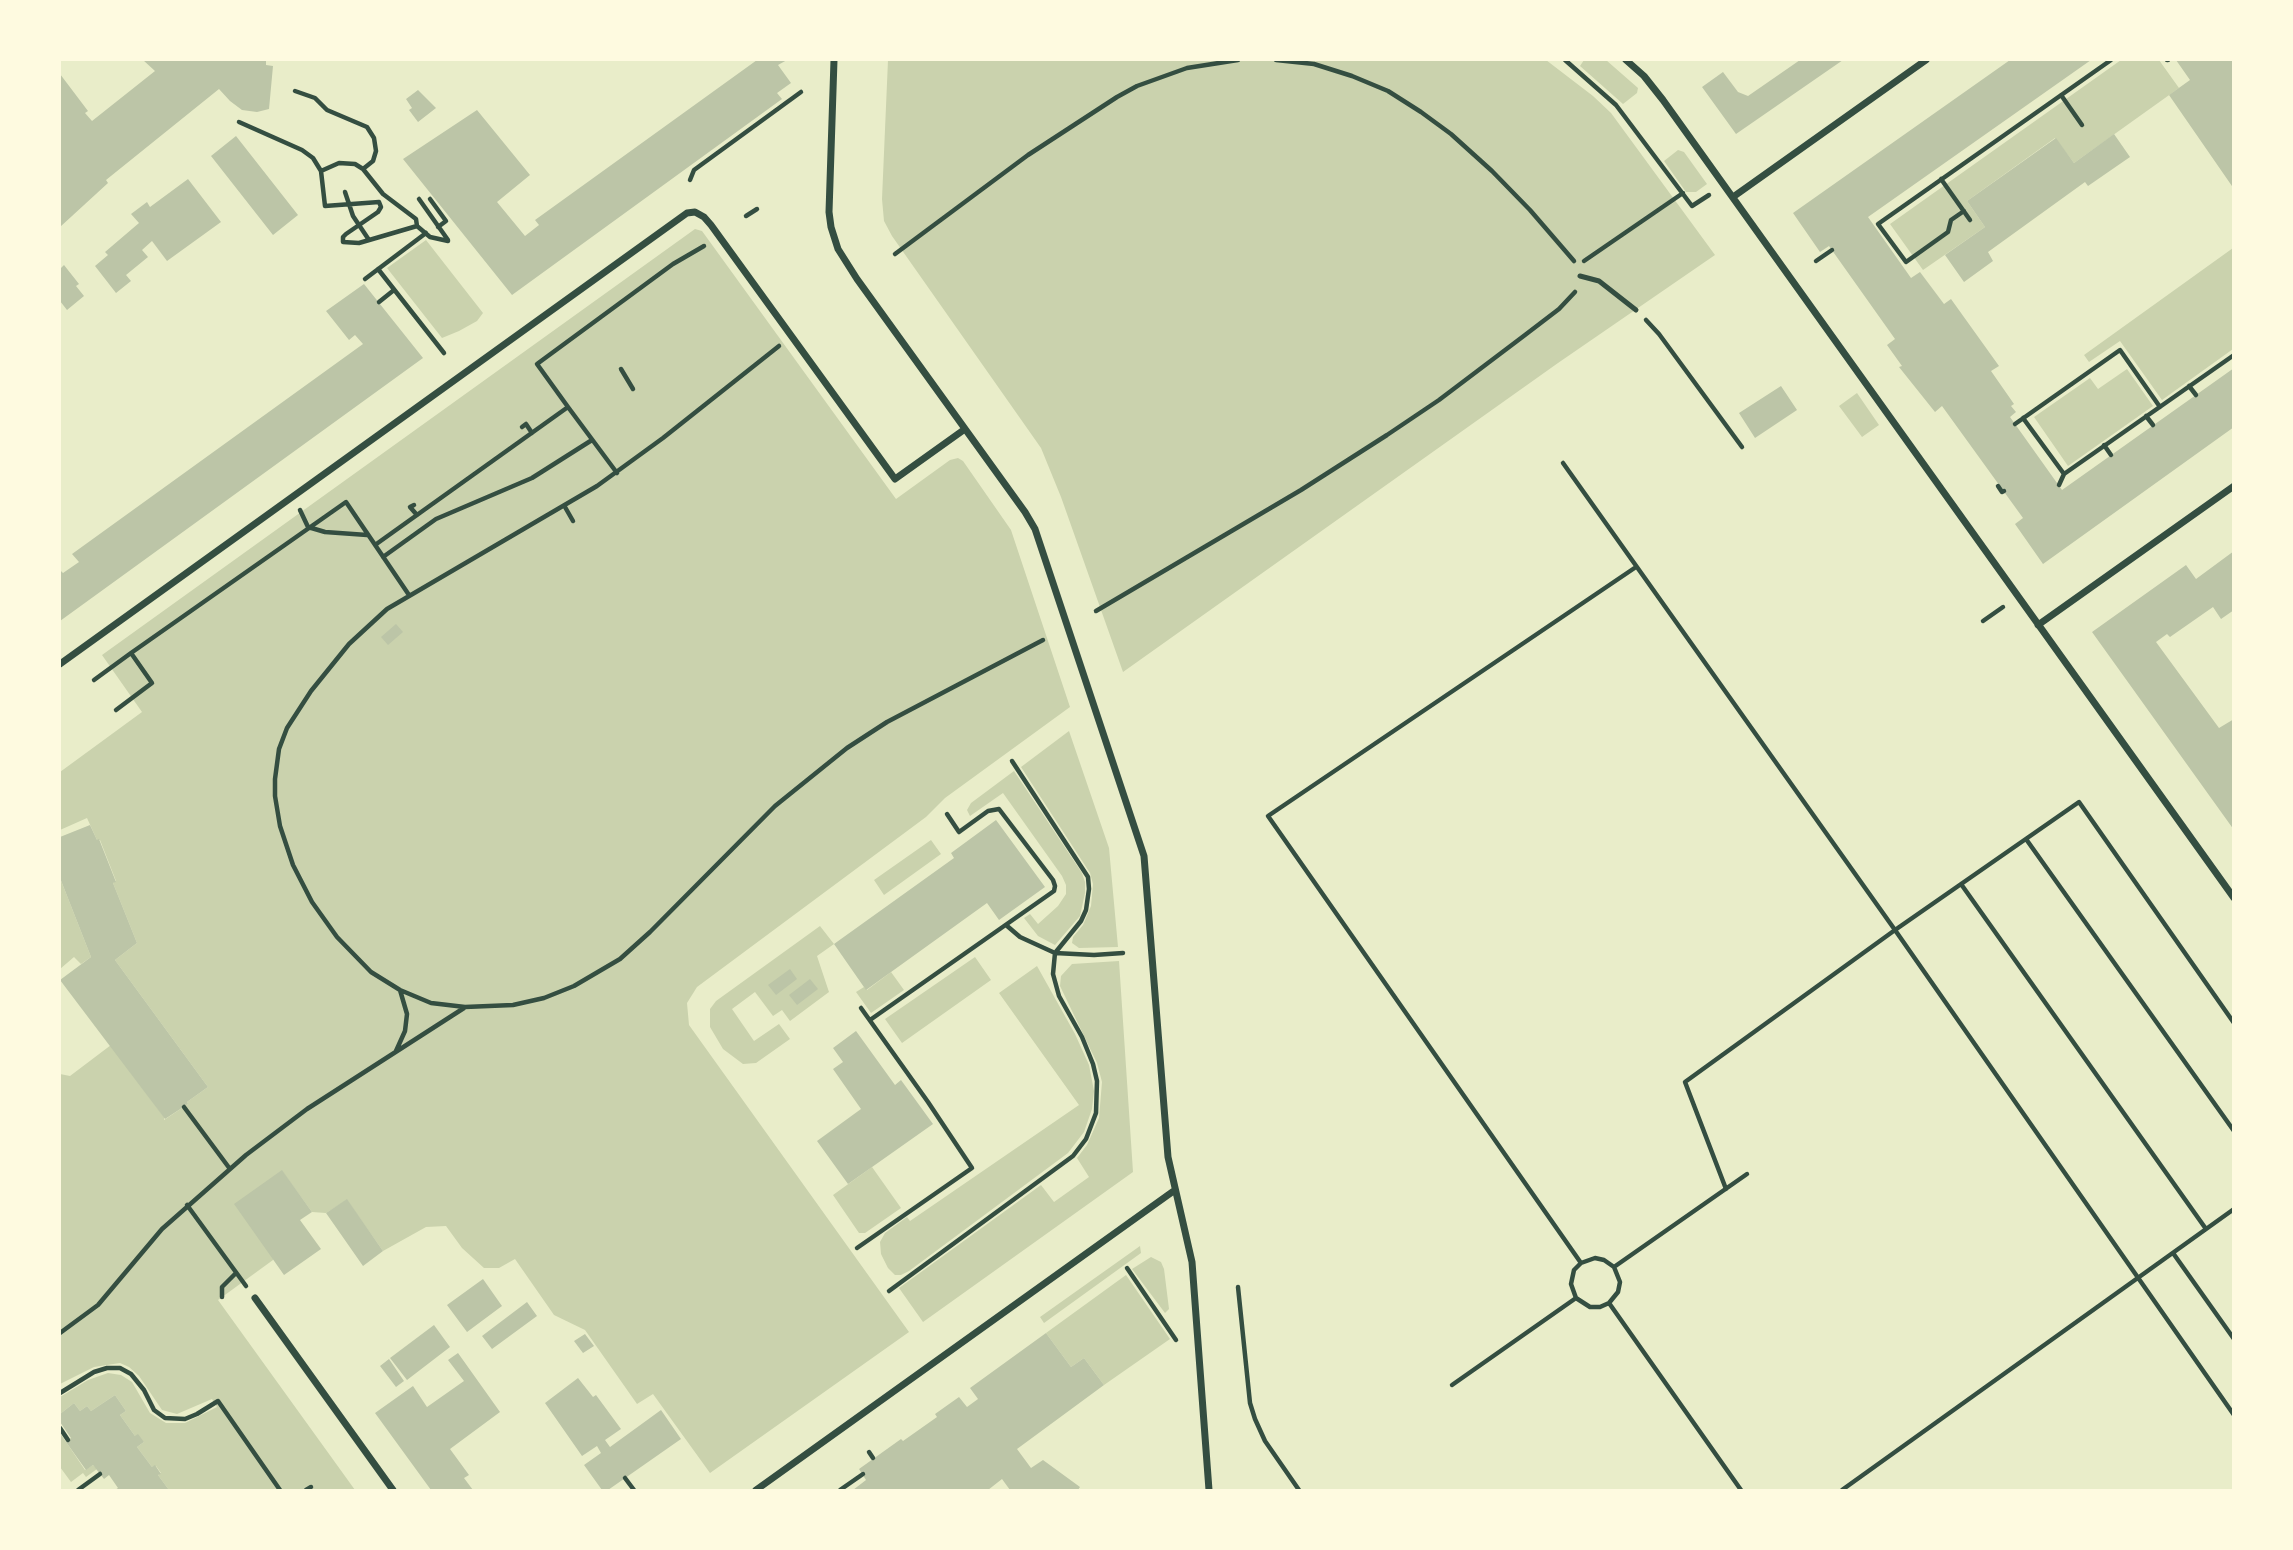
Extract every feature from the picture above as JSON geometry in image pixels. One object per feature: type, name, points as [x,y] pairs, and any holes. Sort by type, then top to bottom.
[{"type":"street","points":[[834,60],[829,212],[838,249],[1035,528],[1144,856],[1167,1145],[1192,1262],[1209,1490]]},
{"type":"street","points":[[1626,60],[1644,76],[1663,100],[2234,898]]},
{"type":"street","points":[[1733,197],[1926,60]]},
{"type":"street","points":[[60,664],[687,213],[695,212],[711,225],[895,479],[965,429]]},
{"type":"street","points":[[2038,625],[2234,486]]},
{"type":"street","points":[[756,1490],[1175,1190]]},
{"type":"street","points":[[255,1298],[393,1490]]},
{"type":"lane","points":[[1580,276],[1599,281],[1636,310]]},
{"type":"path","points":[[895,254],[1028,155],[1117,97],[1137,86],[1187,68],[1238,60]]},
{"type":"path","points":[[1276,60],[1302,61],[1352,76],[1388,91],[1441,126],[1492,171],[1577,265],[1681,195]]},
{"type":"path","points":[[1565,60],[1616,105],[1681,195],[1692,206],[1713,192]]},
{"type":"path","points":[[1964,211],[1951,220],[1948,232],[1906,262],[1878,224],[2111,60]]},
{"type":"path","points":[[296,91],[315,99],[327,110],[367,127],[374,138],[376,151],[373,160],[363,169]]},
{"type":"path","points":[[690,180],[694,170],[801,92]]},
{"type":"path","points":[[2061,95],[2082,125]]},
{"type":"path","points":[[239,122],[302,150],[313,158],[321,171],[325,206],[379,202],[385,196]]},
{"type":"path","points":[[321,171],[348,162],[363,169],[374,186],[416,219],[417,226],[426,233],[448,241],[419,199]]},
{"type":"path","points":[[1941,179],[1970,220]]},
{"type":"path","points":[[345,192],[354,216],[369,240]]},
{"type":"path","points":[[430,199],[446,221],[438,227]]},
{"type":"path","points":[[379,202],[381,207],[378,212],[346,234],[343,242],[359,243],[417,226]]},
{"type":"path","points":[[746,216],[757,209]]},
{"type":"path","points":[[365,279],[426,233]]},
{"type":"path","points":[[617,473],[537,364],[673,264],[710,242]]},
{"type":"path","points":[[1816,261],[1832,250]]},
{"type":"path","points":[[378,269],[444,354]]},
{"type":"path","points":[[1096,611],[1301,491],[1439,400],[1559,309],[1572,296],[1580,276]]},
{"type":"path","points":[[379,302],[394,290]]},
{"type":"path","points":[[1636,310],[1660,334],[1742,447]]},
{"type":"path","points":[[783,343],[617,473],[565,506],[409,595],[372,621],[349,644],[311,691],[287,728],[279,749],[275,779],[280,826],[293,865],[312,902],[337,937],[371,972],[400,990],[431,1003],[465,1007],[513,1005],[544,998],[599,973],[620,959],[775,806],[847,748],[922,704],[1043,640]]},
{"type":"path","points":[[2015,424],[2120,350],[2160,407]]},
{"type":"path","points":[[2059,485],[2063,474],[2233,357]]},
{"type":"path","points":[[621,369],[632,389]]},
{"type":"path","points":[[2189,386],[2196,395]]},
{"type":"path","points":[[375,545],[568,408]]},
{"type":"path","points":[[2146,416],[2153,425]]},
{"type":"path","points":[[2024,418],[2063,474]]},
{"type":"path","points":[[522,427],[526,424],[532,433]]},
{"type":"path","points":[[383,557],[436,519],[532,478],[592,440]]},
{"type":"path","points":[[2104,445],[2111,455]]},
{"type":"path","points":[[1563,463],[1895,930],[2234,1415]]},
{"type":"path","points":[[1998,486],[2004,491]]},
{"type":"path","points":[[293,495],[309,527],[325,532],[368,535]]},
{"type":"path","points":[[94,680],[346,502],[409,595]]},
{"type":"path","points":[[414,505],[410,508],[417,515]]},
{"type":"path","points":[[565,506],[573,521]]},
{"type":"path","points":[[1581,1263],[1268,816],[1636,567]]},
{"type":"path","points":[[1983,621],[2007,604]]},
{"type":"path","points":[[116,710],[152,683],[131,653]]},
{"type":"path","points":[[889,1291],[1073,1156],[1086,1139],[1096,1113],[1097,1081],[1082,1037],[1059,996],[1053,974],[1055,953],[1082,921],[1088,899],[1088,877],[1012,761]]},
{"type":"path","points":[[1726,1189],[1685,1082],[1895,930],[2079,802],[2234,1023]]},
{"type":"path","points":[[870,1020],[1054,891],[1053,880],[999,809],[988,811],[959,832],[947,814]]},
{"type":"path","points":[[2026,839],[2234,1131]]},
{"type":"path","points":[[1961,884],[2206,1229]]},
{"type":"path","points":[[1006,925],[1027,941],[1055,953],[1123,953]]},
{"type":"path","points":[[396,1052],[405,1031],[407,1014],[400,990]]},
{"type":"path","points":[[60,1333],[99,1305],[144,1248],[187,1205],[230,1169],[307,1109],[465,1007]]},
{"type":"path","points":[[857,1248],[972,1168],[861,1008]]},
{"type":"path","points":[[184,1107],[230,1169]]},
{"type":"path","points":[[1614,1267],[1747,1174]]},
{"type":"path","points":[[187,1205],[255,1298]]},
{"type":"path","points":[[1842,1490],[2234,1209]]},
{"type":"path","points":[[2173,1253],[2234,1339]]},
{"type":"path","points":[[1595,1258],[1605,1260],[1614,1267],[1620,1282],[1618,1292],[1609,1303],[1590,1307],[1576,1298],[1571,1284],[1572,1275],[1581,1263],[1595,1258]]},
{"type":"path","points":[[1127,1268],[1176,1340]]},
{"type":"path","points":[[222,1297],[222,1287],[236,1273]]},
{"type":"path","points":[[1238,1287],[1250,1403],[1265,1441],[1299,1490]]},
{"type":"path","points":[[1451,1384],[1576,1298]]},
{"type":"path","points":[[1609,1303],[1741,1490]]},
{"type":"path","points":[[60,1393],[94,1372],[120,1368],[131,1374],[144,1390],[154,1410],[165,1418],[185,1419],[218,1401],[280,1490]]},
{"type":"path","points":[[60,1428],[68,1440]]},
{"type":"path","points":[[869,1452],[873,1458]]},
{"type":"path","points":[[78,1490],[100,1474]]},
{"type":"path","points":[[840,1490],[863,1474]]},
{"type":"path","points":[[625,1478],[634,1490]]},
{"type":"path","points":[[306,1490],[311,1487]]},
{"type":"green space","points":[[888,60],[1546,60],[1611,113],[1715,255],[1558,363],[1123,672],[1041,448],[884,221],[882,199]]},
{"type":"green space","points":[[1584,60],[1606,60],[1638,88],[1637,93],[1623,104],[1580,66]]},
{"type":"green space","points":[[2121,60],[2159,60],[2179,88],[2074,163],[2055,138],[1967,201],[1985,227],[1923,270],[1890,224]]},
{"type":"green space","points":[[1678,150],[1684,152],[1707,184],[1696,192],[1686,192],[1664,161]]},
{"type":"green space","points":[[695,229],[702,231],[896,499],[950,460],[958,458],[963,461],[1011,530],[1070,707],[945,798],[926,817],[697,987],[687,1003],[689,1025],[909,1332],[710,1473],[653,1394],[637,1404],[585,1330],[554,1315],[515,1259],[499,1268],[484,1268],[462,1248],[446,1226],[426,1227],[383,1251],[347,1200],[326,1213],[312,1212],[282,1171],[273,1260],[218,1300],[355,1490],[169,1490],[158,1475],[161,1473],[156,1466],[152,1467],[137,1447],[144,1442],[135,1436],[120,1415],[126,1411],[115,1395],[91,1411],[87,1406],[80,1411],[74,1403],[60,1414],[60,1397],[88,1380],[108,1373],[121,1375],[132,1382],[150,1413],[166,1423],[185,1423],[217,1407],[212,1399],[177,1414],[162,1410],[139,1376],[120,1363],[94,1367],[60,1384],[60,1074],[70,1076],[111,1045],[164,1120],[208,1087],[115,960],[137,943],[113,883],[116,881],[100,840],[97,840],[87,818],[60,830],[60,772],[142,712],[102,655]]},
{"type":"green space","points":[[426,240],[483,313],[477,321],[442,338],[387,268]]},
{"type":"green space","points":[[2233,248],[2233,349],[2162,400],[2120,341],[2089,362],[2084,355]]},
{"type":"green space","points":[[2127,369],[2153,406],[2068,466],[2034,417],[2090,378],[2098,389]]},
{"type":"green space","points":[[1857,393],[1879,425],[1862,437],[1839,406]]},
{"type":"green space","points":[[1069,731],[1109,848],[1118,947],[1079,948],[1072,943],[1091,906],[1093,884],[1090,873],[1021,767]]},
{"type":"green space","points":[[1014,771],[1082,873],[1085,882],[1080,916],[1055,945],[1038,936],[1024,918],[1030,914],[1038,924],[1058,906],[1066,894],[1062,876],[1003,793],[970,816],[967,810],[971,803]]},
{"type":"green space","points":[[931,840],[941,854],[884,895],[874,880]]},
{"type":"green space","points":[[60,878],[91,957],[81,964],[74,957],[60,969]]},
{"type":"green space","points":[[820,926],[834,944],[817,956],[829,992],[790,1021],[782,1010],[773,1016],[755,992],[732,1009],[754,1041],[779,1024],[790,1039],[756,1063],[743,1064],[723,1049],[710,1027],[710,1009],[716,1001]]},
{"type":"green space","points":[[975,957],[991,980],[902,1043],[885,1019]]},
{"type":"green space","points":[[1119,961],[1133,1172],[923,1322],[899,1288],[1041,1185],[1054,1202],[1089,1177],[1077,1158],[1087,1145],[1099,1118],[1102,1082],[1097,1063],[1060,986],[1061,976],[1072,964]]},
{"type":"green space","points":[[1037,966],[1089,1065],[1094,1091],[1092,1109],[1084,1132],[1068,1153],[909,1271],[895,1275],[881,1254],[880,1242],[885,1233],[907,1217],[910,1221],[1079,1105],[999,993]]},
{"type":"green space","points":[[891,972],[904,990],[871,1013],[856,992],[864,987],[867,990]]},
{"type":"green space","points":[[872,1167],[901,1208],[865,1233],[859,1233],[833,1195]]},
{"type":"green space","points":[[1140,1246],[1141,1253],[1044,1323],[1040,1317]]},
{"type":"green space","points":[[1151,1257],[1161,1262],[1164,1269],[1169,1309],[1165,1313],[1132,1269]]},
{"type":"green space","points":[[1126,1275],[1170,1339],[1104,1385],[1084,1358],[1071,1367],[1046,1333]]},
{"type":"green space","points":[[60,1433],[85,1470],[93,1465],[97,1469],[86,1477],[83,1473],[71,1482],[60,1467]]},
{"type":"building","points":[[143,60],[266,60],[266,65],[273,66],[269,109],[257,112],[242,110],[219,89],[106,180],[108,183],[60,227],[60,74],[88,111],[85,113],[92,121],[155,71]]},
{"type":"building","points":[[757,60],[787,60],[778,65],[791,83],[777,93],[782,99],[512,295],[403,159],[477,110],[530,175],[497,202],[525,236],[539,225],[535,220]]},
{"type":"building","points":[[1800,60],[1843,60],[1736,134],[1702,87],[1723,72],[1738,92],[1748,96]]},
{"type":"building","points":[[2010,60],[2091,60],[1868,217],[1911,278],[1920,272],[1944,304],[1951,299],[1999,366],[1991,371],[2014,404],[2011,406],[2016,412],[2010,417],[2062,490],[2234,368],[2234,427],[2043,564],[2015,524],[2023,518],[1942,406],[1935,412],[1899,367],[1902,366],[1887,345],[1895,339],[1829,246],[1820,252],[1793,213]]},
{"type":"building","points":[[2176,60],[2234,60],[2234,189],[2169,95],[2190,80]]},
{"type":"building","points":[[418,90],[436,108],[418,122],[409,110],[412,108],[406,99]]},
{"type":"building","points":[[2114,134],[2130,157],[2088,186],[2085,182],[1988,252],[1993,261],[1964,282],[1945,255],[1985,227],[1967,201],[2056,138],[2074,163]]},
{"type":"building","points":[[236,136],[298,215],[273,235],[211,156]]},
{"type":"building","points":[[188,179],[221,222],[167,261],[152,241],[142,250],[148,257],[126,275],[131,281],[116,293],[95,266],[108,255],[105,252],[139,223],[131,214],[147,202],[150,207]]},
{"type":"building","points":[[64,265],[79,284],[76,286],[84,296],[67,310],[60,301],[60,269]]},
{"type":"building","points":[[364,284],[423,358],[60,621],[60,570],[63,573],[79,562],[72,554],[363,344],[355,335],[349,340],[326,311]]},
{"type":"building","points":[[1781,386],[1797,410],[1755,438],[1739,413]]},
{"type":"building","points":[[2234,551],[2234,610],[2221,619],[2213,607],[2170,637],[2167,634],[2156,642],[2219,728],[2234,719],[2234,830],[2092,632],[2186,565],[2196,579]]},
{"type":"building","points":[[396,624],[403,632],[388,645],[381,637]]},
{"type":"building","points":[[996,820],[1045,887],[999,920],[987,903],[866,990],[834,944],[954,858],[951,853]]},
{"type":"building","points":[[90,825],[97,840],[99,839],[137,943],[115,960],[208,1087],[165,1119],[60,980],[91,957],[60,878],[60,837]]},
{"type":"building","points":[[790,969],[797,979],[776,995],[768,985]]},
{"type":"building","points":[[810,979],[818,989],[797,1005],[789,995]]},
{"type":"building","points":[[856,1031],[895,1085],[901,1080],[933,1124],[848,1184],[817,1141],[861,1109],[833,1069],[843,1062],[833,1048]]},
{"type":"building","points":[[282,1170],[312,1212],[300,1220],[321,1249],[284,1275],[234,1204]]},
{"type":"building","points":[[347,1199],[383,1251],[363,1266],[326,1213]]},
{"type":"building","points":[[483,1279],[502,1306],[467,1332],[447,1305]]},
{"type":"building","points":[[527,1302],[537,1316],[492,1349],[482,1336]]},
{"type":"building","points":[[434,1325],[450,1347],[407,1380],[390,1358]]},
{"type":"building","points":[[1046,1333],[1071,1367],[1084,1358],[1104,1385],[1017,1449],[1031,1468],[1043,1460],[1080,1487],[1078,1490],[1010,1490],[1002,1479],[988,1490],[853,1490],[866,1480],[859,1469],[937,1417],[935,1414],[959,1397],[967,1407],[978,1399],[970,1388]]},
{"type":"building","points":[[585,1334],[594,1346],[583,1353],[574,1341]]},
{"type":"building","points":[[458,1353],[500,1412],[450,1449],[469,1475],[464,1478],[473,1490],[431,1490],[375,1413],[413,1386],[427,1407],[464,1381],[448,1360]]},
{"type":"building","points":[[389,1359],[404,1381],[396,1387],[380,1366]]},
{"type":"building","points":[[578,1378],[593,1397],[596,1395],[621,1429],[605,1440],[610,1447],[661,1410],[681,1439],[608,1490],[602,1490],[584,1465],[601,1453],[597,1446],[582,1456],[545,1403]]},
{"type":"building","points":[[115,1395],[126,1411],[120,1415],[135,1436],[138,1434],[144,1442],[137,1447],[152,1467],[155,1465],[161,1474],[158,1475],[169,1490],[115,1490],[118,1488],[109,1475],[104,1479],[93,1465],[86,1470],[66,1442],[71,1438],[60,1422],[60,1414],[74,1403],[80,1411],[87,1406],[91,1411]]}]
